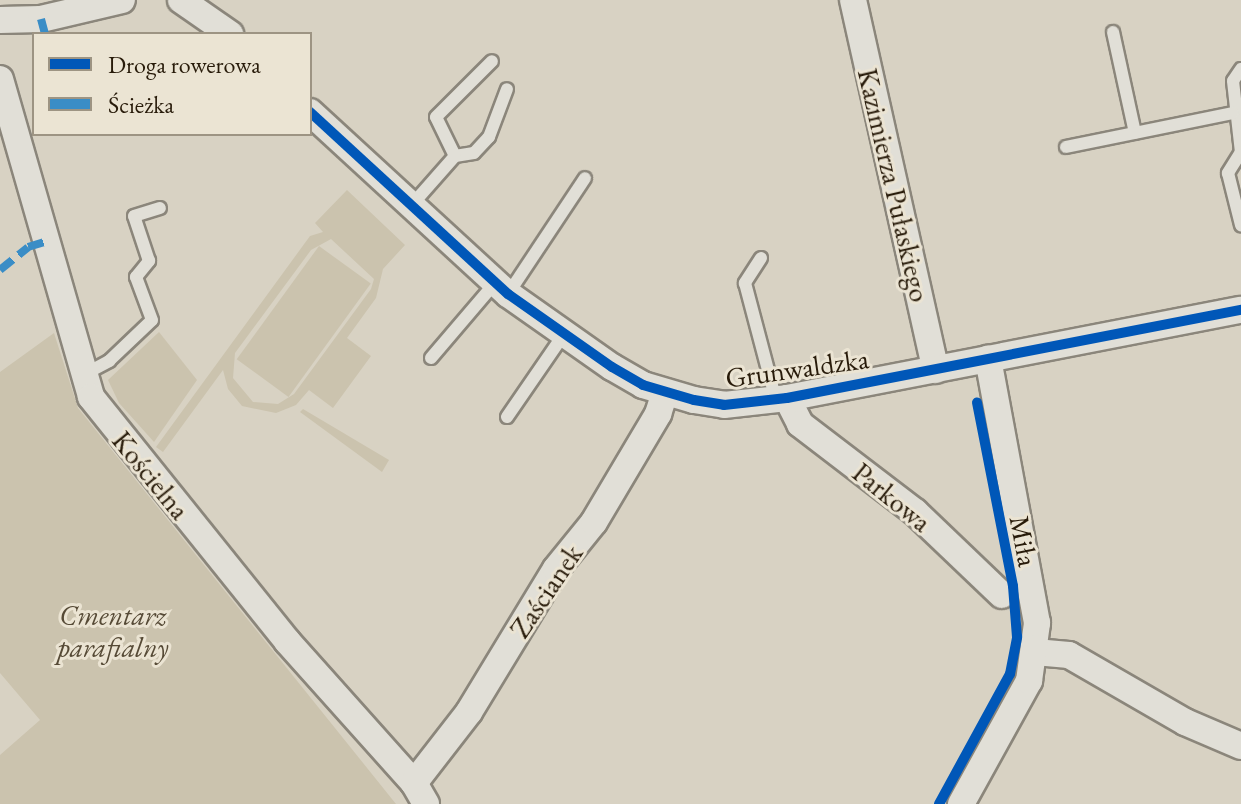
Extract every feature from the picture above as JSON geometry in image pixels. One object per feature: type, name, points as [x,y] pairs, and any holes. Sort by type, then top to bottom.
[{"type":"street","points":[[0,20],[41,19],[122,0]]},
{"type":"street","points":[[181,0],[227,32]]},
{"type":"street","name":"Kazimierza Pułaskiego","points":[[853,0],[936,370]]},
{"type":"street","name":"Kościelna","points":[[0,79],[83,375],[114,429],[287,641],[420,794]]},
{"type":"street","name":"Grunwaldzka","points":[[312,114],[501,288],[564,334],[612,367],[665,392],[724,405],[781,399],[1241,310]]},
{"type":"street","name":"Miła","points":[[961,804],[1014,713],[1035,652],[1034,590],[988,359]]},
{"type":"street","name":"Zaścianek","points":[[420,794],[556,569],[594,522],[658,414],[665,392]]},
{"type":"street","name":"Parkowa","points":[[781,399],[800,424],[915,512],[1002,595]]},
{"type":"street","points":[[1035,652],[1069,655],[1185,722],[1241,746]]},
{"type":"lane","points":[[1113,32],[1135,133]]},
{"type":"lane","points":[[455,156],[436,117],[492,61]]},
{"type":"lane","points":[[1241,69],[1233,81],[1233,113],[1241,152],[1228,173],[1241,225]]},
{"type":"lane","points":[[410,207],[455,156],[474,153],[489,137],[507,89]]},
{"type":"lane","points":[[1066,147],[1233,113]]},
{"type":"lane","points":[[431,358],[501,288],[585,178]]},
{"type":"lane","points":[[83,375],[109,361],[152,320],[136,277],[149,261],[134,216],[160,208]]},
{"type":"lane","points":[[761,258],[745,283],[781,399]]},
{"type":"lane","points":[[507,417],[564,334]]},
{"type":"green space","points":[[347,190],[405,245],[383,269],[376,298],[347,338],[371,356],[333,408],[309,390],[296,405],[276,413],[242,406],[228,389],[223,370],[163,452],[156,447],[310,236],[323,232],[315,223]],"holes":[[[331,239],[374,279],[371,289],[294,394],[278,404],[253,402],[233,378],[235,353],[311,250]]]},
{"type":"green space","points":[[319,246],[371,284],[288,397],[237,359]]},
{"type":"green space","points":[[159,332],[197,380],[154,442],[119,403],[108,380]]},
{"type":"green space","name":"Cmentarz parafialny","points":[[54,333],[78,408],[396,804],[0,804],[0,755],[40,720],[0,673],[0,372]]},
{"type":"green space","points":[[303,409],[389,460],[382,472],[300,412]]},
{"type":"marked path","points":[[41,19],[44,32]]},
{"type":"marked path","points":[[0,270],[28,247],[48,241]]},
{"type":"cycle path","points":[[312,114],[508,294],[612,367],[643,385],[694,400],[724,405],[787,398],[1241,310]]},
{"type":"cycle path","points":[[939,804],[1010,674],[1017,637],[1013,586],[977,402]]}]
